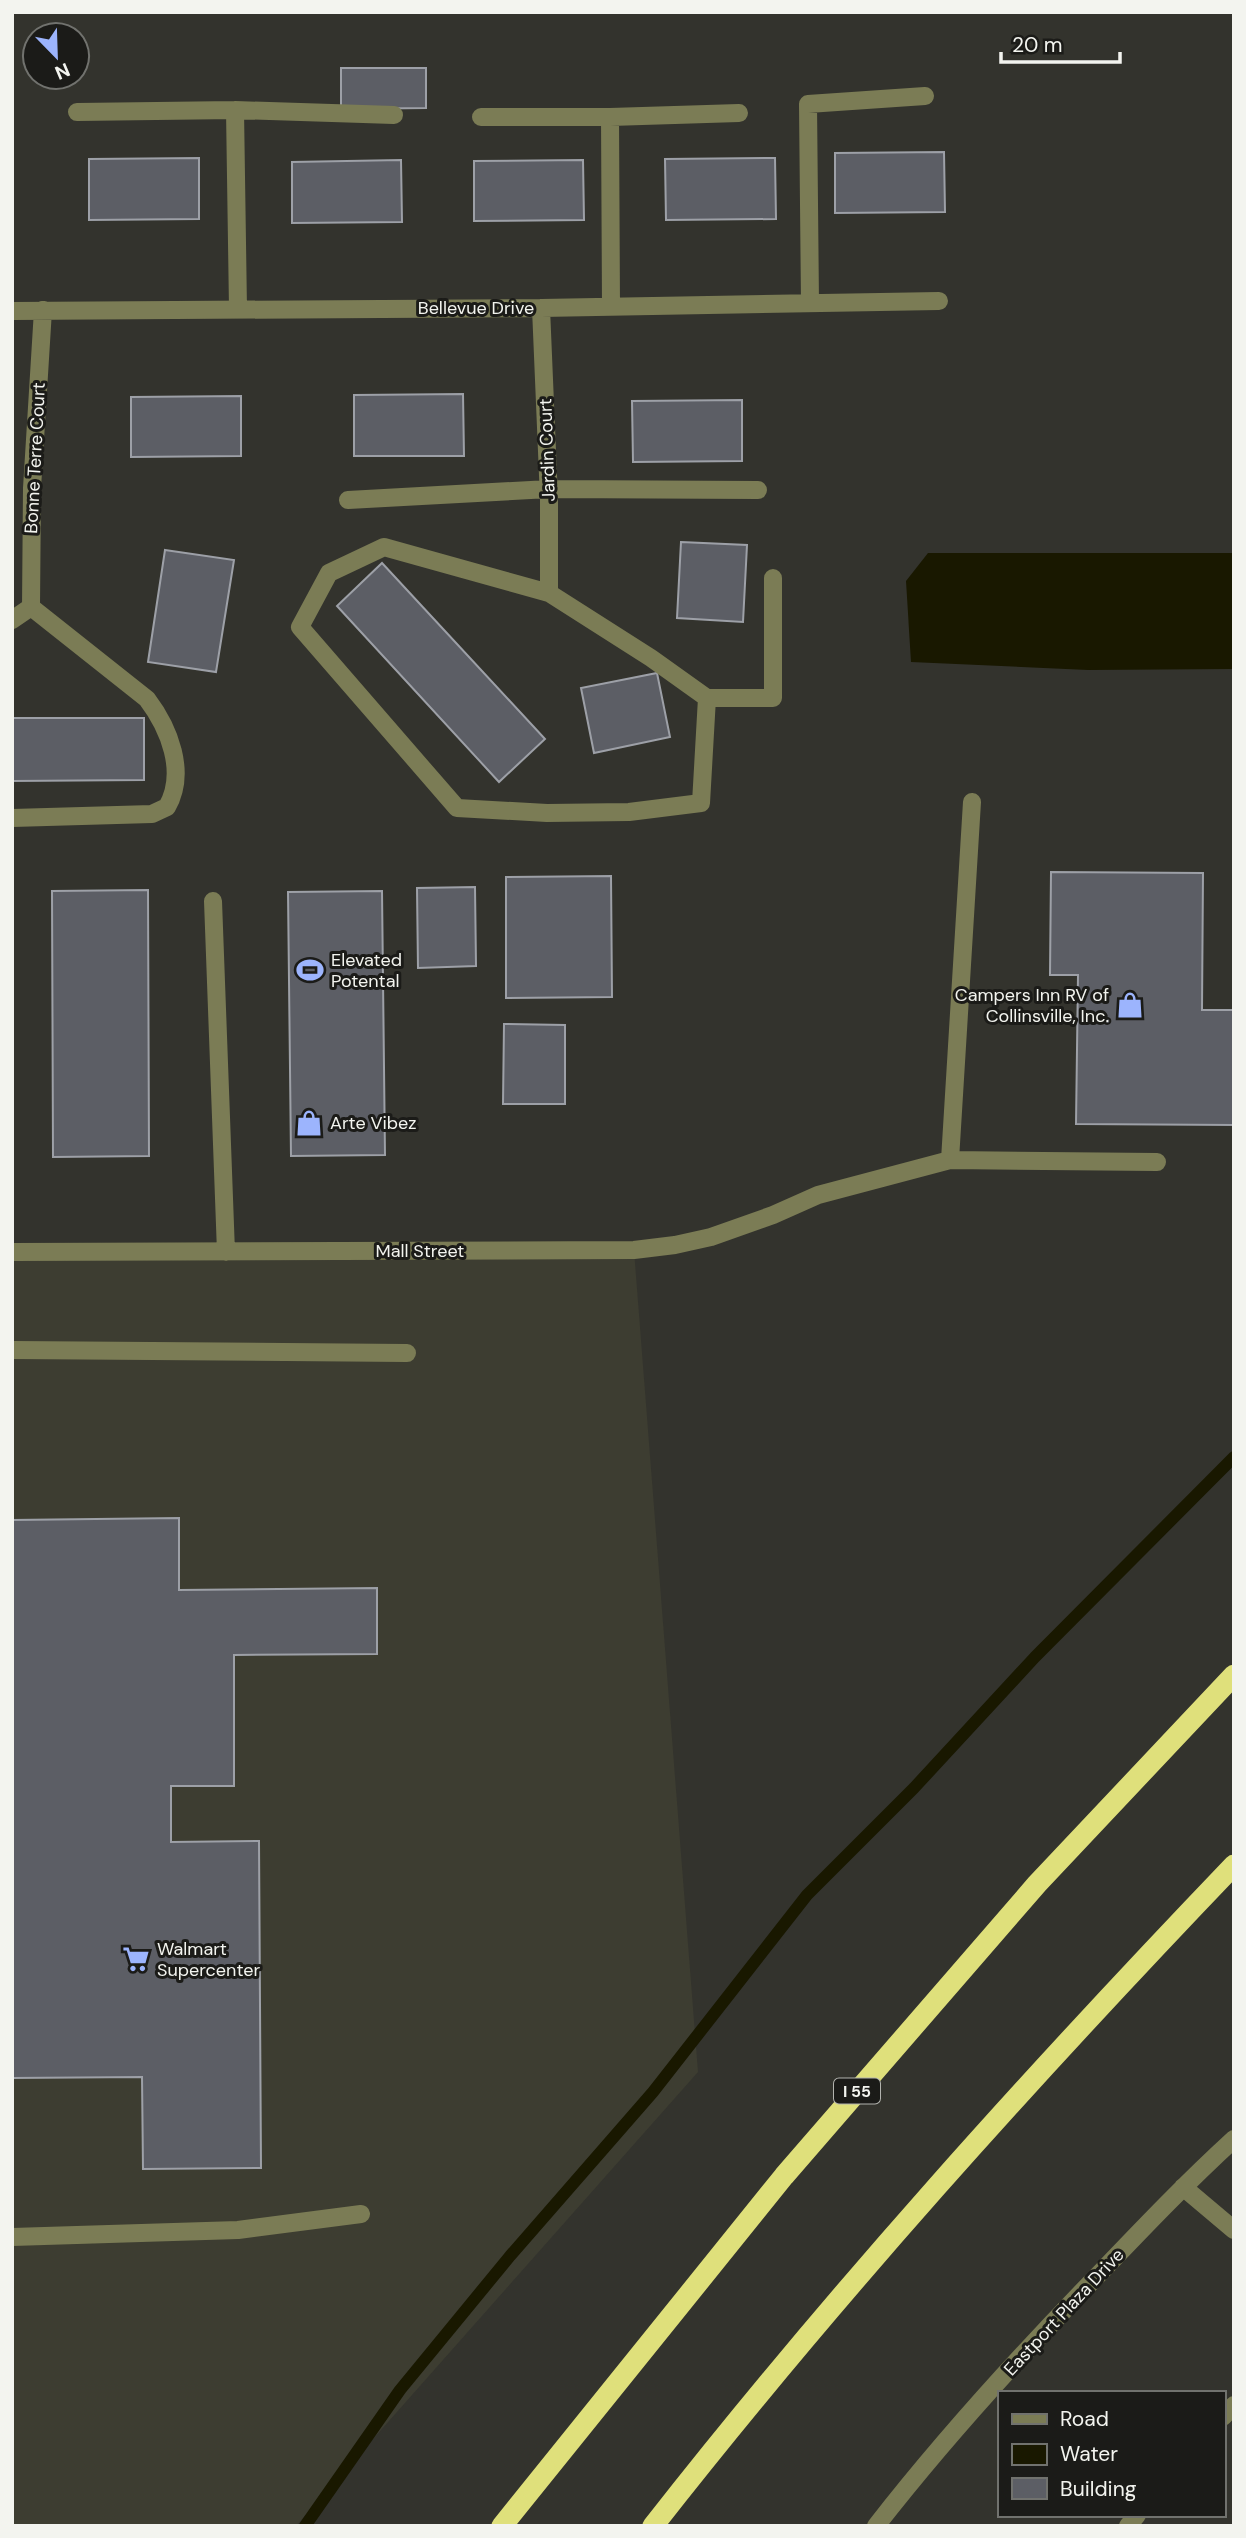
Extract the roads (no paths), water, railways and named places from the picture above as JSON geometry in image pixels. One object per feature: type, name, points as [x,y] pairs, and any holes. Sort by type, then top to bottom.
[{"type":"highway","name":"I 55","points":[[502,2526],[784,2176],[1037,1884],[1234,1675]]},
{"type":"highway","points":[[653,2526],[713,2450],[932,2192],[1129,1975],[1234,1865]]},
{"type":"street","points":[[810,303],[808,104],[925,96]]},
{"type":"street","points":[[235,110],[238,309]]},
{"type":"street","points":[[77,112],[235,110],[394,115]]},
{"type":"street","points":[[481,117],[739,113]]},
{"type":"street","points":[[610,117],[611,306]]},
{"type":"street","name":"Bellevue Drive","points":[[12,311],[541,308],[939,301]]},
{"type":"street","name":"Jardin Court","points":[[541,308],[549,489],[549,593]]},
{"type":"street","name":"Bonne Terre Court","points":[[31,607],[32,488],[43,310]]},
{"type":"street","points":[[348,500],[549,489],[758,490]]},
{"type":"street","points":[[707,698],[701,803],[629,812],[547,813],[457,808],[300,627],[329,573],[384,547],[549,593],[651,658],[707,698],[773,698],[773,578]]},
{"type":"street","points":[[12,620],[31,607],[146,699],[160,716],[176,769],[176,786],[167,807],[152,814],[12,818]]},
{"type":"street","points":[[950,1160],[972,802]]},
{"type":"street","points":[[213,901],[226,1252]]},
{"type":"street","name":"Mall Street","points":[[12,1252],[634,1250],[711,1237],[773,1215],[818,1195],[950,1160],[1157,1162]]},
{"type":"street","points":[[12,1350],[407,1353]]},
{"type":"street","name":"Eastport Plaza Drive","points":[[876,2526],[920,2470],[1029,2346],[1234,2139]]},
{"type":"street","points":[[1183,2188],[1234,2230]]},
{"type":"street","points":[[12,2236],[238,2230],[361,2214]]},
{"type":"water","points":[[928,553],[1234,553],[1234,669],[1088,670],[911,662],[906,581]]},
{"type":"waterway","points":[[305,2526],[400,2390],[510,2256],[653,2092],[807,1895],[914,1788],[1035,1657],[1234,1457]]},
{"type":"place","name":"Elevated Potental","points":[[310,970]]},
{"type":"place","name":"Campers Inn RV of Collinsville, Inc.","points":[[1130,1005]]},
{"type":"place","name":"Arte Vibez","points":[[309,1123]]},
{"type":"place","name":"Walmart Supercenter","points":[[136,1959]]}]
